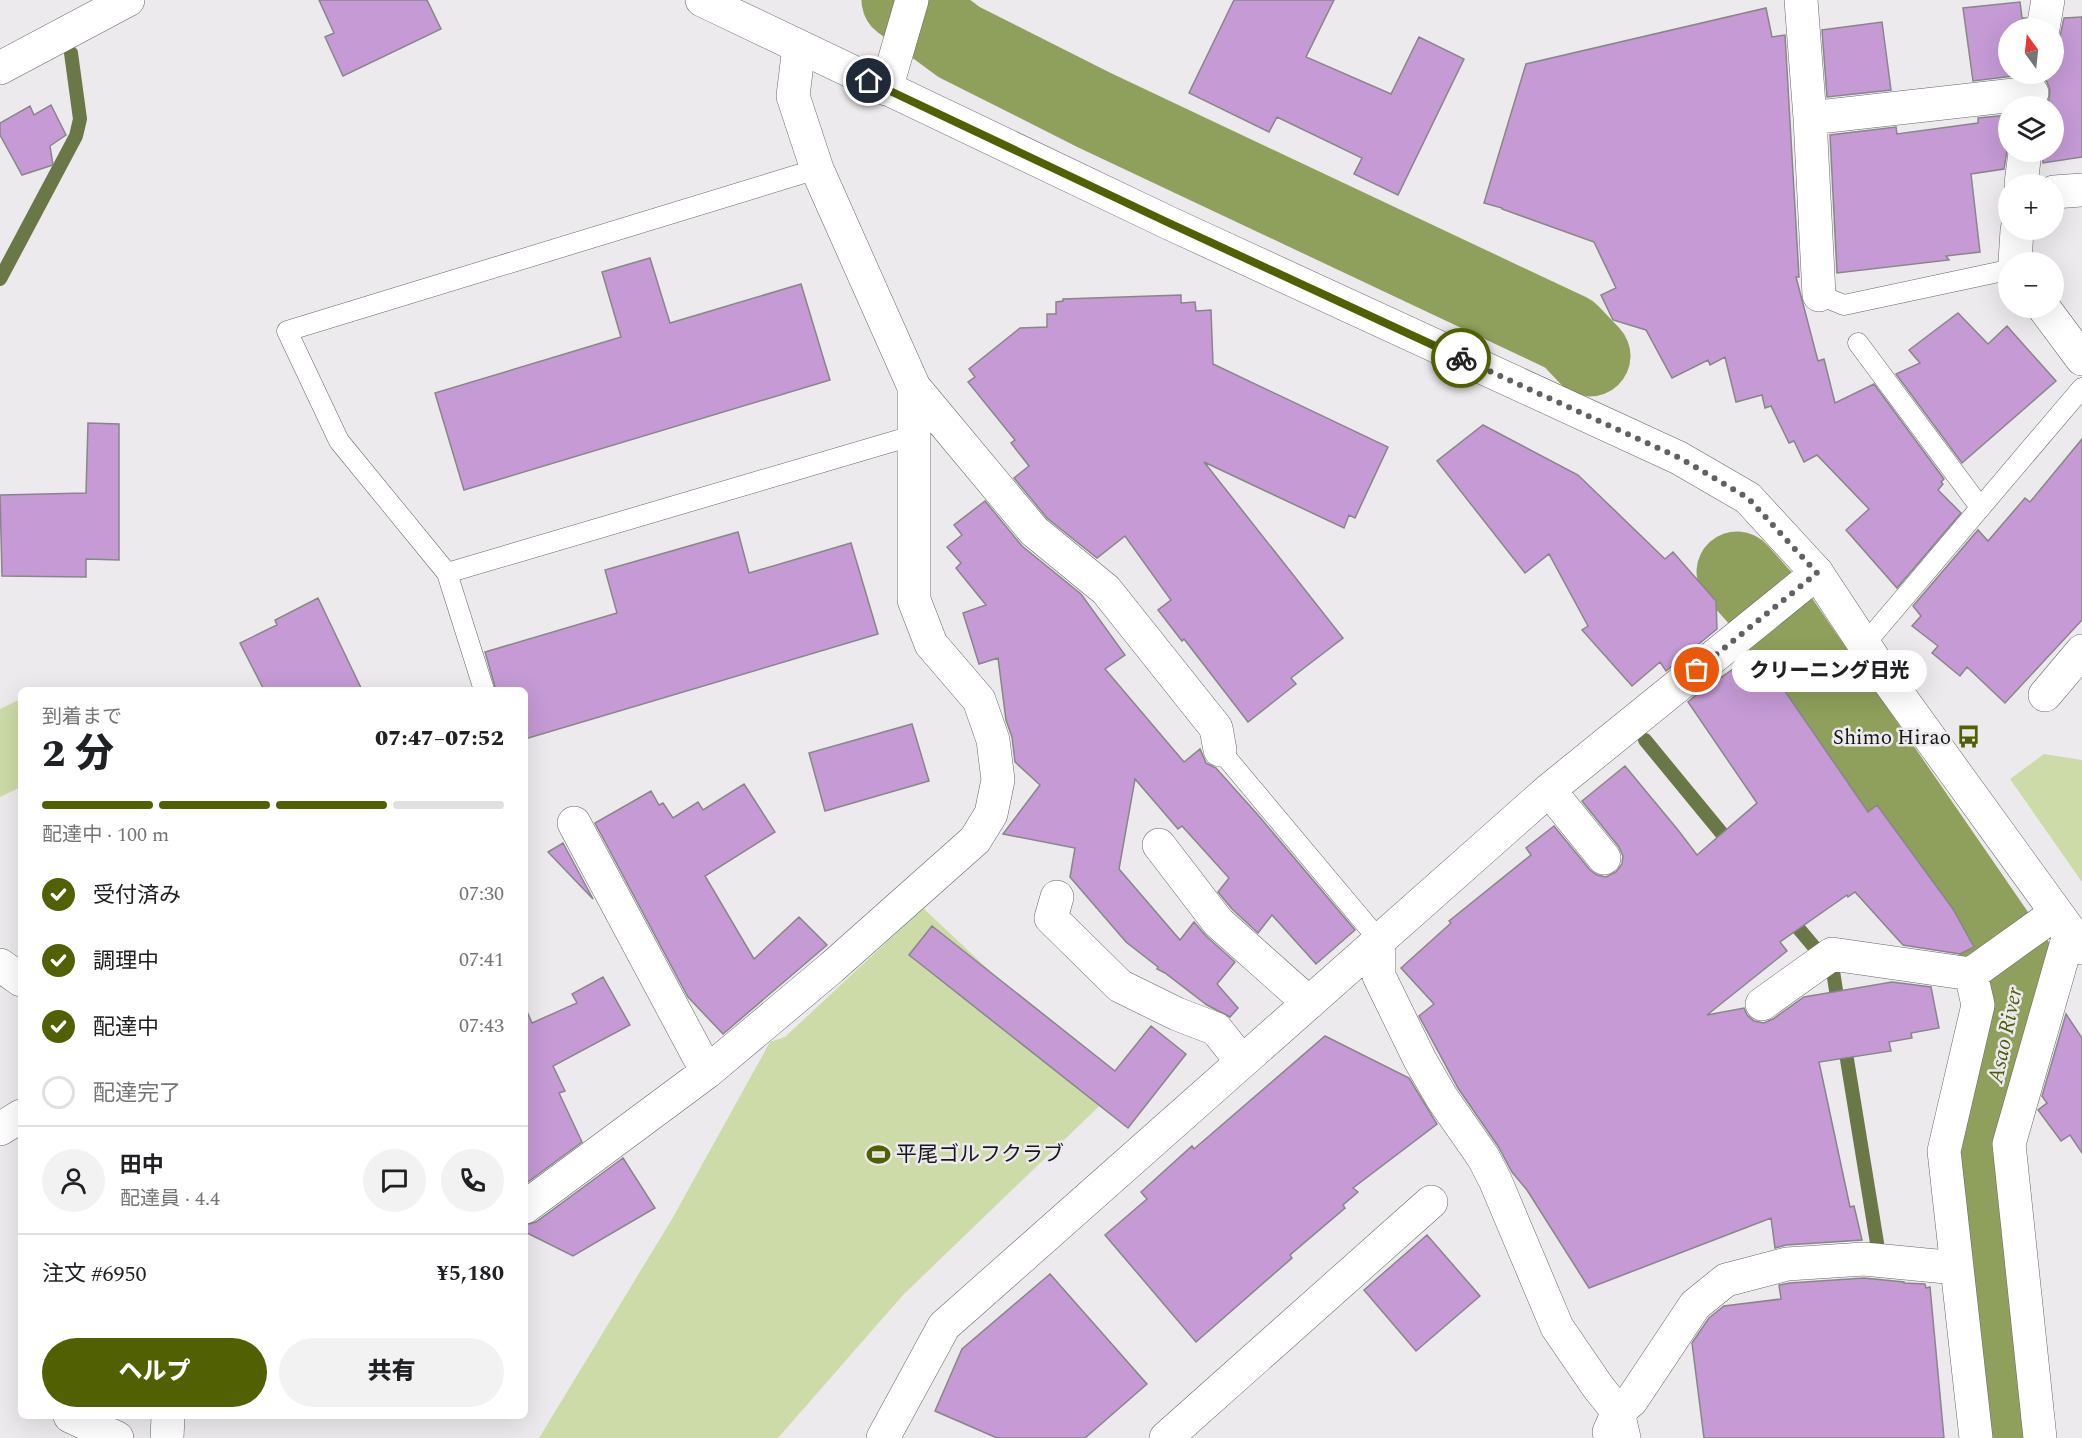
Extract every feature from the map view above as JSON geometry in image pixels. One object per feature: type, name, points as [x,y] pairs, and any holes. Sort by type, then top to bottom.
[{"type":"street","points":[[0,68],[128,0]]},
{"type":"street","points":[[702,0],[1180,228],[1680,458],[1748,498],[1817,573],[1863,646],[2069,931]]},
{"type":"street","points":[[886,89],[912,0]]},
{"type":"street","points":[[1801,0],[1810,118],[1819,296]]},
{"type":"street","points":[[2045,18],[2048,0]]},
{"type":"street","points":[[799,47],[793,96],[817,169],[914,387],[1034,531],[1106,590],[1216,728],[1220,750]]},
{"type":"street","points":[[1810,118],[2033,91]]},
{"type":"street","points":[[2064,191],[2082,190]]},
{"type":"street","points":[[2051,318],[2082,359]]},
{"type":"street","points":[[528,1205],[707,1072],[831,968],[975,840],[991,814],[998,780],[993,740],[980,699],[931,644],[914,600],[914,387]]},
{"type":"street","points":[[883,1438],[944,1326],[1549,790],[1817,573]]},
{"type":"street","points":[[2045,695],[2082,651]]},
{"type":"street","points":[[1549,790],[1604,858]]},
{"type":"street","points":[[574,823],[707,1072]]},
{"type":"street","points":[[1159,845],[1218,922],[1309,1003]]},
{"type":"street","points":[[1057,897],[1051,918],[1120,986],[1177,1014],[1216,1029],[1242,1062]]},
{"type":"street","points":[[1762,1004],[1832,954],[1980,968],[2021,939],[2069,931]]},
{"type":"street","points":[[2040,1438],[2009,1144],[2069,931]]},
{"type":"street","points":[[1379,940],[1379,976],[1420,1060],[1491,1172],[1557,1328],[1598,1387],[1616,1429]]},
{"type":"street","points":[[0,965],[18,978]]},
{"type":"street","points":[[1976,1438],[1944,1151],[1978,1005],[1980,968]]},
{"type":"street","points":[[0,1129],[18,1118]]},
{"type":"street","points":[[1166,1438],[1431,1203]]},
{"type":"street","points":[[1616,1429],[1631,1401],[1695,1305],[1726,1280],[1787,1264],[1864,1259],[1957,1269]]},
{"type":"street","points":[[76,1419],[117,1438]]},
{"type":"street","points":[[167,1438],[168,1419]]},
{"type":"lane","points":[[483,687],[447,573],[339,441],[287,331],[817,169]]},
{"type":"lane","points":[[1819,296],[1844,305],[1998,272]]},
{"type":"lane","points":[[1857,343],[1980,507]]},
{"type":"lane","points":[[1863,646],[2082,388]]},
{"type":"lane","points":[[447,573],[915,435]]},
{"type":"lane","points":[[1220,750],[1379,940]]},
{"type":"green space","points":[[18,700],[18,788],[0,797],[0,709]]},
{"type":"green space","points":[[2044,754],[2082,760],[2082,882],[2010,779]]},
{"type":"green space","name":"平尾ゴルフクラブ","points":[[923,908],[1116,1090],[903,1295],[778,1438],[539,1438],[672,1219],[770,1042],[785,1037]]},
{"type":"building","points":[[319,0],[427,0],[441,29],[343,76],[325,37],[334,33]]},
{"type":"building","points":[[1234,0],[1334,0],[1306,57],[1391,94],[1419,37],[1464,59],[1398,195],[1354,174],[1362,158],[1277,117],[1269,132],[1189,93]]},
{"type":"building","points":[[2020,2],[2022,18],[1998,18],[1998,78],[1973,81],[1963,8]]},
{"type":"building","points":[[1766,8],[1772,37],[1785,35],[1799,277],[1796,277],[1818,361],[1824,359],[1835,403],[1874,384],[1944,479],[1938,490],[1961,513],[1897,588],[1846,530],[1869,509],[1817,455],[1804,462],[1794,441],[1789,443],[1771,406],[1765,408],[1762,395],[1736,402],[1725,357],[1710,365],[1708,360],[1672,378],[1646,330],[1613,320],[1601,295],[1616,288],[1594,242],[1484,203],[1526,64]]},
{"type":"building","points":[[2082,17],[2082,157],[2064,160],[2064,96],[2049,96],[2048,84],[2064,84],[2064,18]]},
{"type":"building","points":[[1882,22],[1891,90],[1827,97],[1822,30]]},
{"type":"building","points":[[51,105],[66,135],[50,146],[53,165],[22,175],[0,135],[0,123],[30,106],[34,115]]},
{"type":"building","points":[[1998,116],[1998,162],[2005,162],[2004,169],[1971,174],[1980,252],[1946,256],[1949,260],[1837,273],[1830,135],[1896,127],[1897,134],[1978,123],[1978,118]]},
{"type":"building","points":[[650,258],[670,323],[801,284],[830,380],[464,490],[435,393],[621,337],[602,272]]},
{"type":"building","points":[[1181,295],[1181,303],[1195,302],[1196,311],[1211,310],[1213,364],[1388,447],[1355,518],[1349,515],[1344,528],[1204,462],[1343,638],[1291,678],[1296,684],[1248,722],[1184,639],[1182,641],[1158,610],[1171,600],[1125,536],[1097,558],[1047,518],[1014,478],[1029,466],[1011,443],[1015,440],[968,382],[975,377],[969,369],[1020,328],[1047,327],[1047,314],[1056,314],[1056,302],[1063,301],[1063,299]]},
{"type":"building","points":[[1958,313],[1988,344],[2007,326],[2056,381],[1962,463],[1896,374],[1920,363],[1909,350]]},
{"type":"building","points":[[88,423],[119,424],[119,560],[86,559],[86,577],[2,576],[0,495],[86,493]]},
{"type":"building","points":[[1483,425],[1578,475],[1665,559],[1673,552],[1716,601],[1717,629],[1666,671],[1660,662],[1632,686],[1582,630],[1588,626],[1549,554],[1525,573],[1437,461]]},
{"type":"building","points":[[2082,439],[2082,620],[2005,703],[1967,667],[1960,676],[1932,653],[1938,646],[1912,626],[1921,616],[1913,606],[1978,530],[1988,541],[2025,498],[2030,502]]},
{"type":"building","points":[[985,501],[1022,546],[1081,594],[1125,655],[1105,669],[1184,762],[1200,749],[1206,763],[1216,768],[1258,815],[1355,930],[1316,964],[1272,915],[1258,933],[1232,909],[1218,892],[1229,878],[1182,826],[1178,829],[1135,779],[1119,869],[1180,940],[1194,922],[1235,962],[1217,984],[1238,1008],[1230,1017],[1207,1005],[1157,969],[1158,967],[1126,942],[1070,877],[1075,848],[1003,834],[1040,785],[1015,762],[1012,737],[1006,720],[998,658],[979,664],[963,613],[986,605],[956,568],[961,563],[947,547],[962,535],[954,525]]},
{"type":"building","points":[[738,532],[749,573],[851,543],[878,634],[528,738],[528,687],[495,687],[485,652],[617,613],[605,570]]},
{"type":"building","points":[[318,598],[361,687],[262,687],[240,643],[277,625],[275,620]]},
{"type":"building","points":[[1758,652],[1868,812],[1877,805],[1953,909],[1974,947],[1960,954],[1903,945],[1855,892],[1848,897],[1847,895],[1780,942],[1787,951],[1707,1015],[1744,1008],[1747,1015],[1754,1021],[1764,1023],[1804,997],[1892,982],[1931,987],[1939,1028],[1911,1033],[1912,1038],[1889,1042],[1891,1051],[1819,1062],[1850,1207],[1854,1206],[1862,1240],[1786,1245],[1775,1248],[1771,1218],[1589,1288],[1527,1190],[1512,1172],[1498,1146],[1458,1088],[1419,1016],[1434,1004],[1401,968],[1451,923],[1449,921],[1531,855],[1526,848],[1554,826],[1590,870],[1606,877],[1616,872],[1622,864],[1623,856],[1619,847],[1582,801],[1625,766],[1697,855],[1757,803],[1688,702],[1720,675],[1720,678]]},
{"type":"building","points":[[912,724],[929,781],[825,811],[809,753]]},
{"type":"building","points":[[744,784],[775,832],[705,876],[754,959],[799,917],[827,945],[723,1034],[688,997],[595,823],[651,791],[659,805],[663,803],[673,818],[698,802],[703,810]]},
{"type":"building","points":[[563,843],[593,899],[548,852]]},
{"type":"building","points":[[932,926],[1115,1071],[1151,1026],[1186,1054],[1128,1128],[909,955]]},
{"type":"building","points":[[603,977],[630,1025],[553,1066],[565,1091],[559,1093],[582,1142],[528,1182],[528,1014],[532,1023],[577,1003],[572,994]]},
{"type":"building","points":[[2066,1014],[2082,1038],[2082,1153],[2070,1135],[2061,1141],[2038,1110],[2047,1103],[2042,1096]]},
{"type":"building","points":[[1325,1036],[1409,1078],[1437,1124],[1353,1188],[1358,1192],[1343,1205],[1345,1208],[1290,1255],[1292,1258],[1196,1342],[1105,1235],[1147,1199],[1141,1192],[1192,1146],[1194,1149]]},
{"type":"building","points":[[623,1158],[655,1208],[573,1256],[528,1234],[528,1224],[536,1222]]},
{"type":"building","points":[[1427,1235],[1480,1296],[1416,1351],[1364,1290]]},
{"type":"building","points":[[1050,1274],[1147,1384],[1085,1438],[997,1438],[935,1411],[962,1349]]},
{"type":"building","points":[[1864,1278],[1925,1284],[1926,1288],[1930,1287],[1944,1438],[1704,1438],[1692,1343],[1709,1318],[1724,1306],[1781,1299],[1779,1285]]},
{"type":"waterway","points":[[902,0],[959,42],[1094,110],[1569,334],[1590,356]]},
{"type":"waterway","points":[[0,279],[76,136],[80,119],[71,53]]},
{"type":"waterway","name":"Asao River","points":[[1737,572],[1771,610],[2016,966],[2018,992],[1976,1152],[2008,1438]]},
{"type":"waterway","points":[[1645,740],[1733,847]]},
{"type":"waterway","points":[[1788,916],[1815,948]]},
{"type":"waterway","points":[[1833,971],[1839,1010]]},
{"type":"waterway","points":[[1844,1041],[1877,1243]]},
{"type":"way so far","points":[[1461,358],[1680,458],[1748,498],[1817,573],[1697,670]]},
{"type":"place","name":"クリーニング日光","points":[[1697,670]]},
{"type":"place","name":"Shimo Hirao","points":[[1969,737]]},
{"type":"place","name":"平尾ゴルフクラブ","points":[[878,1154]]},
{"type":"route","points":[[869,81],[1461,358]]}]
